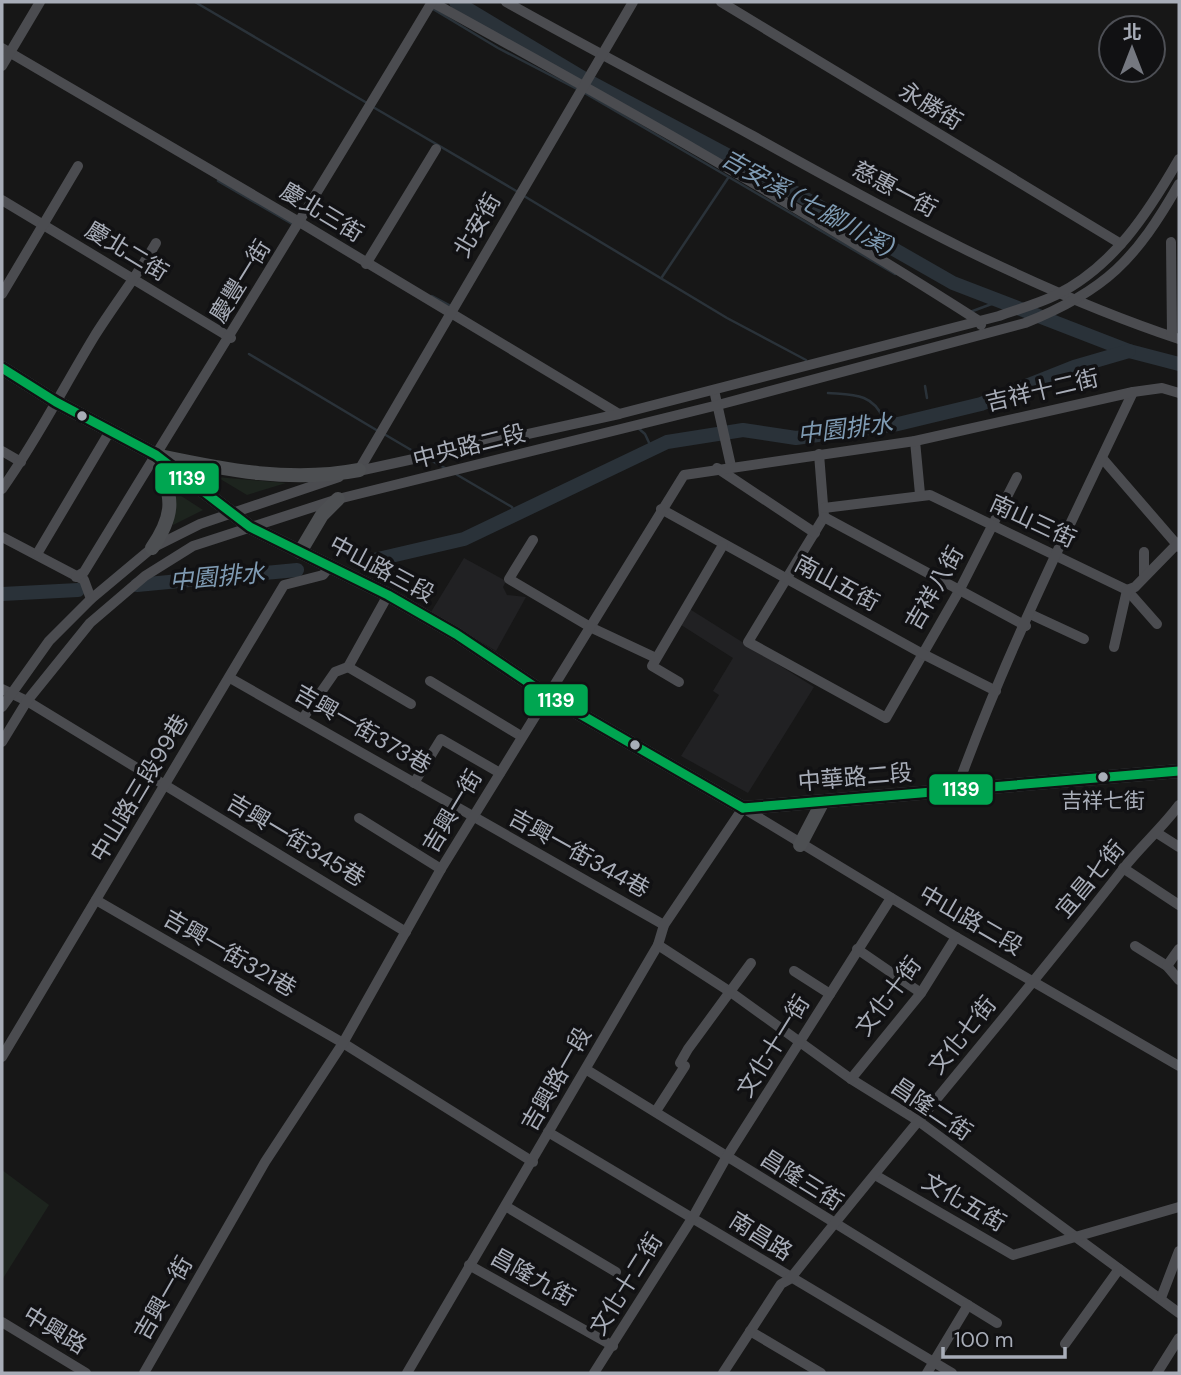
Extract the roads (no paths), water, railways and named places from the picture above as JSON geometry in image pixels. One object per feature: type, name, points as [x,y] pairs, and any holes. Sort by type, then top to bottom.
[{"type":"main road","name":"中山路三段","points":[[2,368],[56,402],[156,455],[250,527],[388,595],[456,634],[547,695],[743,808]]},
{"type":"main road","points":[[156,455],[228,471],[295,477],[326,477],[359,470]]},
{"type":"main road","points":[[152,548],[167,527],[171,510],[167,482],[156,455]]},
{"type":"main road","points":[[300,552],[322,515],[338,499]]},
{"type":"main road","name":"中華路二段","points":[[743,808],[1179,771]]},
{"type":"main road","points":[[800,845],[822,803]]},
{"type":"street","points":[[2,66],[6,50],[40,2]]},
{"type":"street","points":[[432,2],[586,81],[874,254],[979,321],[984,334]]},
{"type":"street","name":"慶豐一街","points":[[76,577],[84,572],[190,395],[231,338],[432,2]]},
{"type":"street","name":"慈惠一街","points":[[506,2],[600,56],[891,213],[1058,294],[1072,304],[1175,337]]},
{"type":"street","name":"北安街","points":[[359,470],[633,2]]},
{"type":"street","name":"永勝街","points":[[721,2],[1121,244]]},
{"type":"street","name":"慶北三街","points":[[6,50],[619,414]]},
{"type":"street","points":[[366,264],[436,149]]},
{"type":"street","name":"中央路二段","points":[[2,742],[14,695],[49,641],[91,599],[152,548],[200,524],[359,470],[619,414],[999,316],[1045,299],[1058,294],[1096,268],[1121,244],[1141,221],[1179,159]]},
{"type":"street","points":[[2,294],[78,166]]},
{"type":"street","name":"中央路二段","points":[[2,707],[90,623],[145,576],[193,546],[338,499],[718,406],[1025,323],[1072,304],[1100,285],[1133,254],[1174,205],[1179,184]]},
{"type":"street","name":"慶北二街","points":[[2,200],[231,338]]},
{"type":"street","points":[[1171,242],[1175,337]]},
{"type":"street","points":[[2,489],[21,462],[110,311],[134,281],[156,243]]},
{"type":"street","name":"吉祥十二街","points":[[915,441],[1133,392],[1162,388],[1179,393]]},
{"type":"street","points":[[714,390],[730,464]]},
{"type":"street","points":[[956,791],[1030,614],[1133,392]]},
{"type":"street","points":[[37,554],[110,431]]},
{"type":"street","points":[[824,513],[920,494],[915,441]]},
{"type":"street","name":"吉興一街","points":[[144,1373],[265,1162],[344,1043],[441,869],[684,475],[730,464],[915,441]]},
{"type":"street","points":[[2,451],[21,462]]},
{"type":"street","points":[[787,580],[824,513],[819,454]]},
{"type":"street","points":[[1102,458],[1179,545],[1144,575],[1135,587],[1127,590]]},
{"type":"street","points":[[717,468],[815,533]]},
{"type":"street","name":"吉祥八街","points":[[787,580],[748,642],[886,718],[959,591],[1017,477]]},
{"type":"street","name":"南山三街","points":[[920,494],[930,495],[1127,590]]},
{"type":"street","name":"南山五街","points":[[661,509],[921,653],[996,691]]},
{"type":"street","points":[[824,513],[959,591],[1026,626]]},
{"type":"street","points":[[2,537],[84,580],[91,599]]},
{"type":"street","points":[[533,540],[509,579],[592,628],[656,657]]},
{"type":"street","points":[[679,682],[652,666],[723,545]]},
{"type":"street","points":[[1143,552],[1144,575]]},
{"type":"street","name":"中山路三段99巷","points":[[2,1057],[284,584],[323,575],[330,566]]},
{"type":"street","points":[[1127,590],[1157,624]]},
{"type":"street","points":[[1114,648],[1127,590]]},
{"type":"street","points":[[303,718],[335,671],[348,667],[388,595]]},
{"type":"street","points":[[1030,614],[1084,639]]},
{"type":"street","points":[[348,667],[411,704]]},
{"type":"street","name":"吉興一街373巷","points":[[230,678],[474,818]]},
{"type":"street","points":[[430,681],[521,736]]},
{"type":"street","name":"吉興一街345巷","points":[[14,695],[405,932]]},
{"type":"street","points":[[414,783],[441,739],[500,774]]},
{"type":"street","name":"宜昌七街","points":[[1034,980],[1124,868],[1179,805]]},
{"type":"street","name":"中山路二段","points":[[743,808],[800,845],[1179,1066]]},
{"type":"street","name":"吉興路一段","points":[[407,1373],[587,1070],[658,945],[664,925],[743,808]]},
{"type":"street","points":[[359,818],[441,869]]},
{"type":"street","name":"吉興一街344巷","points":[[474,818],[664,925]]},
{"type":"street","points":[[1157,833],[1179,847]]},
{"type":"street","points":[[1124,868],[1179,905]]},
{"type":"street","name":"文化十一街","points":[[693,1217],[726,1158],[801,1044],[857,949],[891,898]]},
{"type":"street","name":"吉興一街321巷","points":[[96,900],[344,1043],[533,1162]]},
{"type":"street","name":"文化十街","points":[[851,1079],[921,993],[956,937]]},
{"type":"street","name":"昌隆二街","points":[[658,945],[732,993],[851,1079],[917,1121],[1179,1313]]},
{"type":"street","points":[[1135,946],[1167,967],[1179,980]]},
{"type":"street","points":[[857,949],[921,993]]},
{"type":"street","points":[[1167,967],[1179,949]]},
{"type":"street","points":[[656,1111],[685,1066],[680,1063],[688,1049],[732,993],[751,962]]},
{"type":"street","points":[[794,971],[830,994]]},
{"type":"street","name":"文化七街","points":[[723,1373],[781,1284],[790,1279],[835,1225],[1034,980]]},
{"type":"street","name":"昌隆三街","points":[[587,1070],[997,1323]]},
{"type":"street","name":"南昌路","points":[[548,1132],[693,1217],[790,1279],[952,1373]]},
{"type":"street","name":"文化五街","points":[[874,1175],[1013,1255],[1179,1207]]},
{"type":"street","points":[[507,1207],[615,1272]]},
{"type":"street","name":"文化十二街","points":[[594,1373],[613,1346],[646,1287],[693,1217]]},
{"type":"street","points":[[1161,1298],[1179,1251]]},
{"type":"street","name":"昌隆九街","points":[[469,1265],[613,1346]]},
{"type":"street","points":[[1065,1344],[1119,1269]]},
{"type":"street","points":[[927,1373],[968,1305]]},
{"type":"street","name":"中興路","points":[[2,1322],[86,1373]]},
{"type":"street","points":[[750,1331],[821,1373]]},
{"type":"street","points":[[1157,1373],[1179,1338]]},
{"type":"waterway","points":[[195,2],[367,103]]},
{"type":"waterway","name":"吉安溪 (七腳川溪)","points":[[456,2],[588,81],[757,171],[953,283],[1129,351],[1179,364]]},
{"type":"waterway","points":[[433,9],[498,48],[577,89]]},
{"type":"waterway","points":[[583,92],[895,274]]},
{"type":"waterway","points":[[373,107],[518,192]]},
{"type":"waterway","points":[[662,277],[728,178]]},
{"type":"waterway","points":[[218,181],[294,225]]},
{"type":"waterway","points":[[524,196],[727,318],[806,360]]},
{"type":"waterway","points":[[432,296],[451,306]]},
{"type":"waterway","points":[[970,312],[997,302]]},
{"type":"waterway","name":"中園排水","points":[[365,562],[464,539],[667,442],[743,430],[796,438],[898,424],[981,404],[1074,367],[1129,351]]},
{"type":"waterway","points":[[249,354],[378,431]]},
{"type":"waterway","points":[[925,386],[927,398]]},
{"type":"waterway","points":[[828,393],[861,397],[873,404],[883,418],[898,424]]},
{"type":"waterway","points":[[638,428],[645,434],[652,449]]},
{"type":"waterway","points":[[384,434],[418,454]]},
{"type":"waterway","points":[[430,460],[445,468]]},
{"type":"waterway","points":[[454,473],[512,507],[515,514]]},
{"type":"waterway","name":"中園排水","points":[[137,585],[297,570]]},
{"type":"waterway","name":"中園排水","points":[[2,594],[78,590]]},
{"type":"place","name":"吉祥七街","points":[[1103,777]]}]
